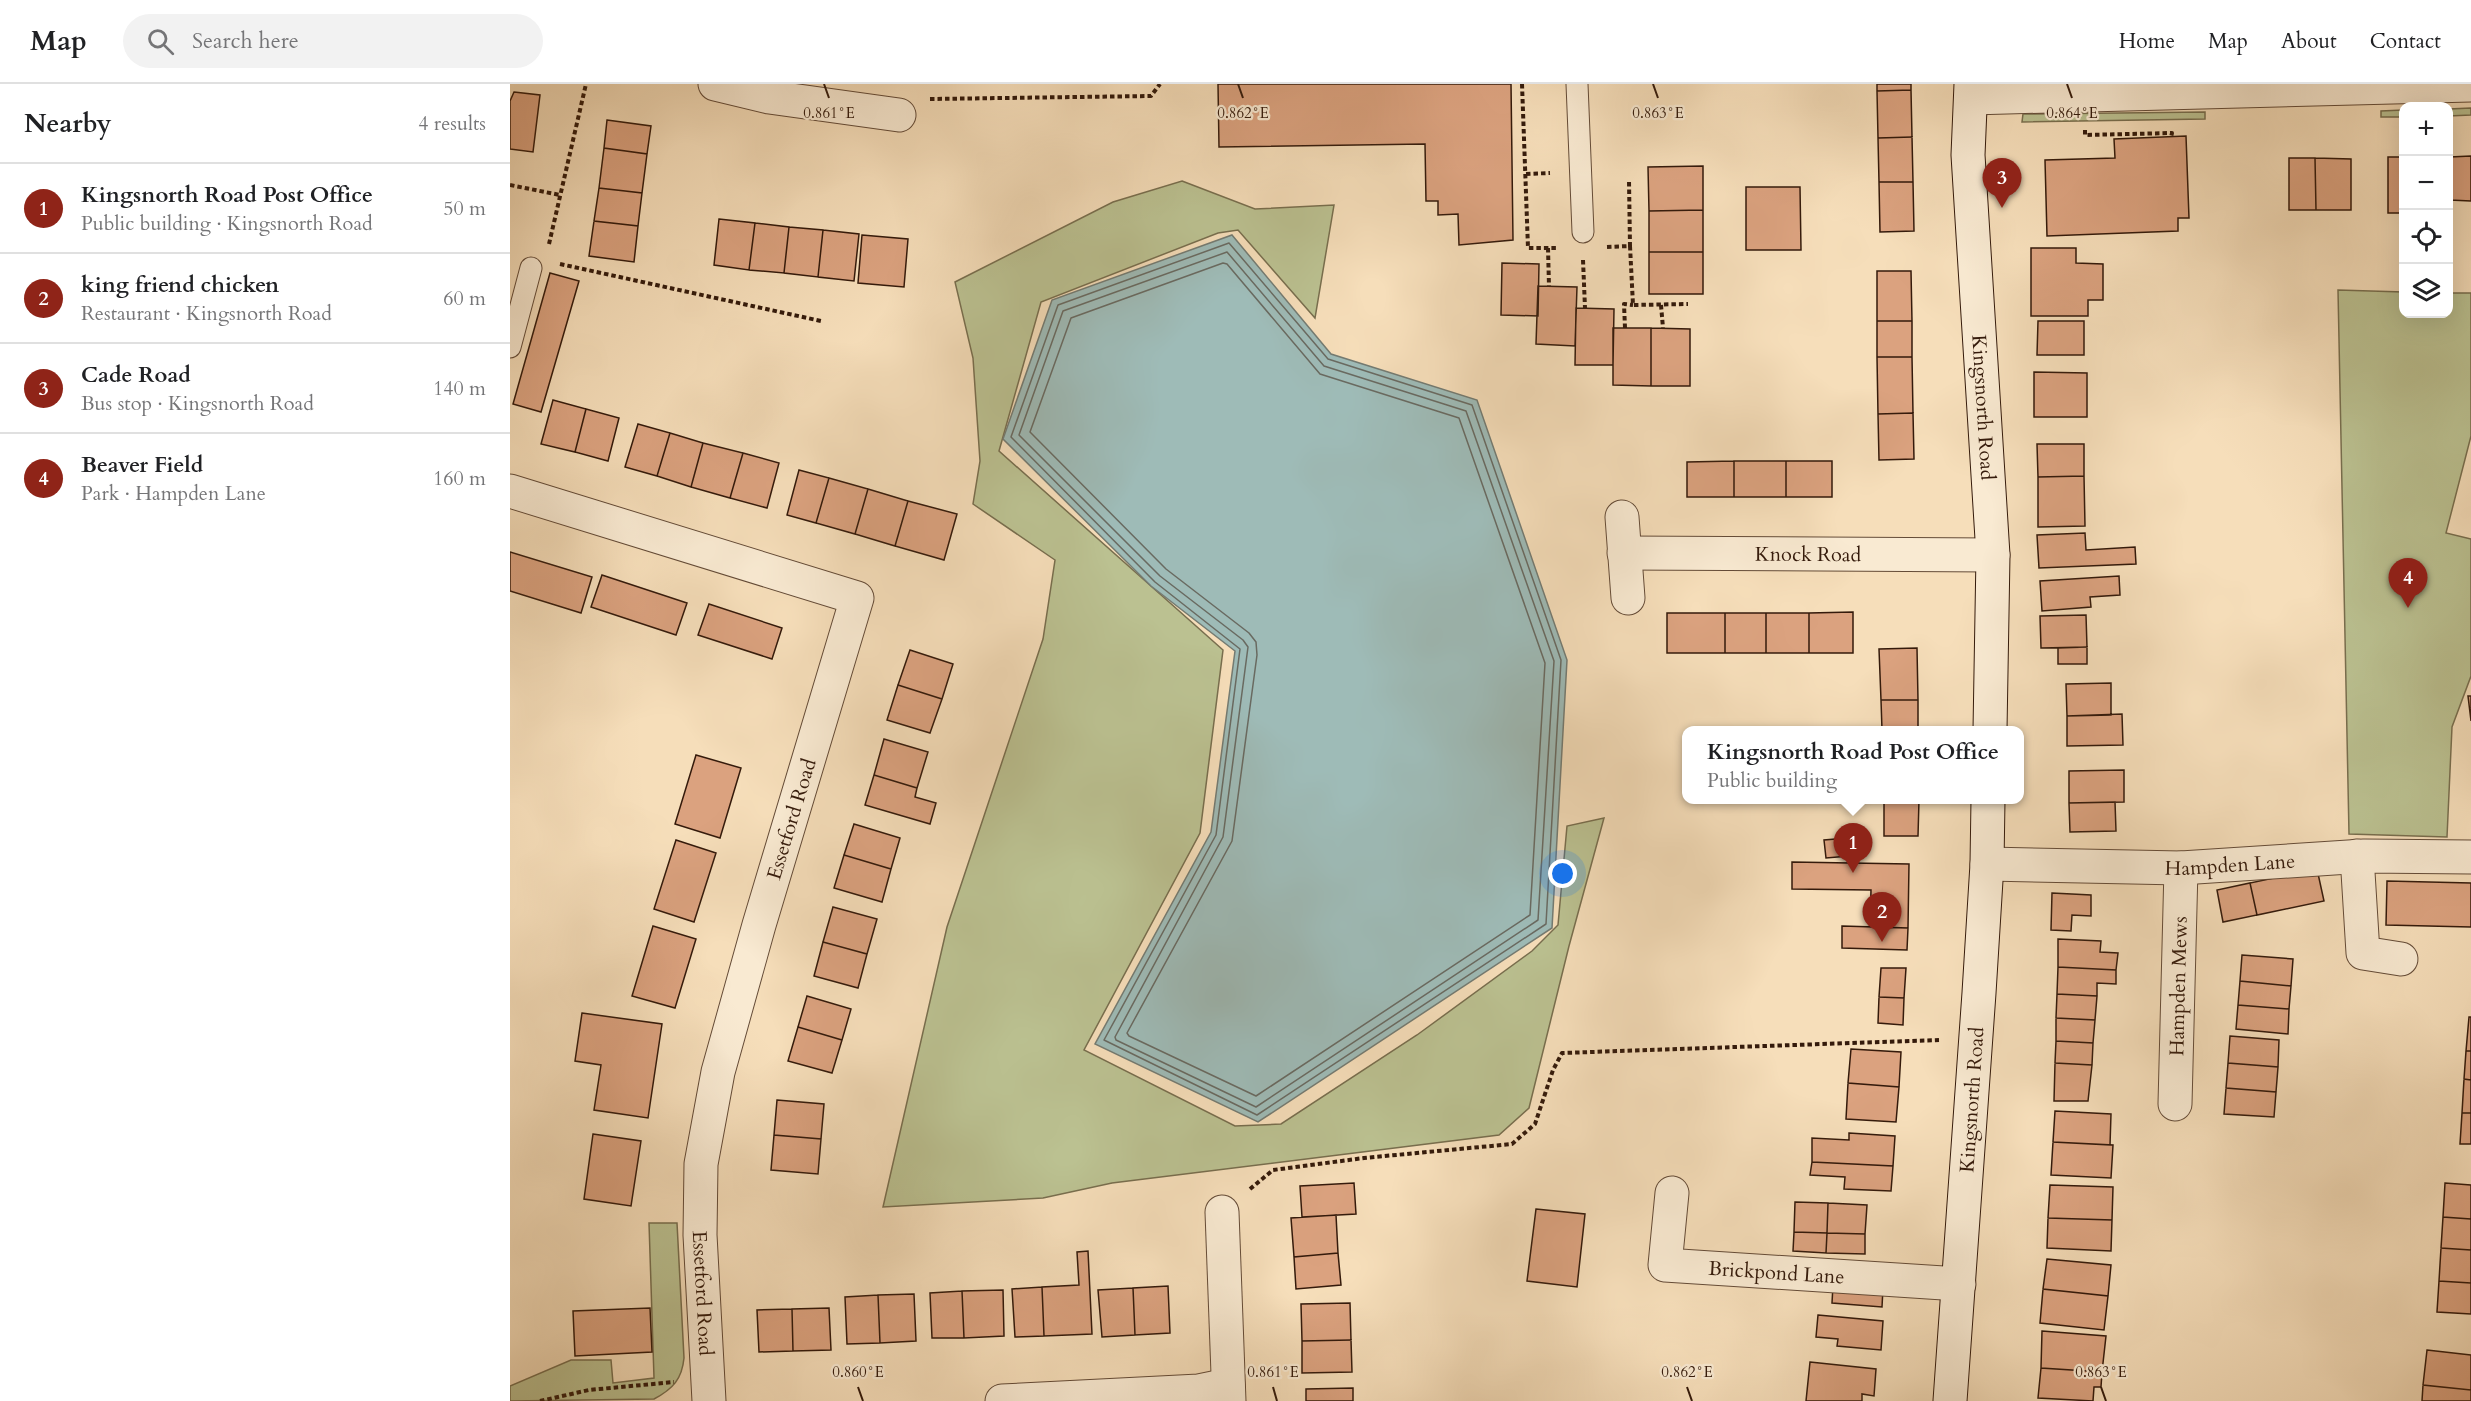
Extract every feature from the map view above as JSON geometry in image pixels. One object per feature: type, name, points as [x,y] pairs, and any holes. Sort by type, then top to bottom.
[{"type":"street","points":[[715,84],[769,97],[899,115]]},
{"type":"street","points":[[1971,91],[2471,85]]},
{"type":"street","name":"Kingsnorth Road","points":[[1971,91],[1968,155],[1993,555],[1990,726]]},
{"type":"street","name":"Essetford Road","points":[[510,491],[857,598],[759,925],[718,1072],[701,1164],[700,1235],[708,1390]]},
{"type":"street","points":[[1622,517],[1628,598]]},
{"type":"street","name":"Knock Road","points":[[1624,553],[1993,555]]},
{"type":"street","name":"Kingsnorth Road","points":[[1950,1401],[1976,1039],[1987,864],[1988,804]]},
{"type":"street","points":[[2361,849],[2363,953],[2401,959]]},
{"type":"street","name":"Hampden Lane","points":[[1987,864],[2181,868],[2361,849],[2471,857]]},
{"type":"street","name":"Hampden Mews","points":[[2175,1104],[2181,868]]},
{"type":"street","name":"Brickpond Lane","points":[[1672,1193],[1665,1265],[1959,1284]]},
{"type":"street","points":[[1002,1401],[1199,1391],[1228,1393],[1222,1212]]},
{"type":"lane","points":[[1577,84],[1583,232]]},
{"type":"lane","points":[[510,347],[538,265]]},
{"type":"path","points":[[586,84],[560,195],[538,265],[821,321]]},
{"type":"path","points":[[899,115],[907,100],[1151,96],[1160,84]]},
{"type":"path","points":[[1522,84],[1526,174]]},
{"type":"path","points":[[2085,123],[2085,135],[2172,133],[2171,137]]},
{"type":"path","points":[[510,185],[560,195]]},
{"type":"path","points":[[1630,246],[1633,305]]},
{"type":"path","points":[[1548,248],[1549,286]]},
{"type":"path","points":[[1583,258],[1585,308]]},
{"type":"path","points":[[1624,328],[1624,304],[1688,304]]},
{"type":"path","points":[[1661,305],[1663,328]]},
{"type":"path","points":[[1222,1212],[1274,1170],[1364,1158],[1512,1144],[1535,1124],[1553,1070],[1562,1053],[1976,1039]]},
{"type":"path","points":[[540,1401],[589,1390],[708,1390]]},
{"type":"green space","points":[[2471,108],[2471,115],[2453,116],[2453,109]]},
{"type":"green space","points":[[2399,110],[2399,117],[2381,117],[2381,111]]},
{"type":"green space","points":[[2205,112],[2205,119],[2022,122],[2023,114]]},
{"type":"green space","points":[[1182,181],[1255,209],[1334,205],[1315,318],[1238,230],[1218,233],[1041,302],[999,451],[1223,650],[1200,833],[1084,1050],[1235,1126],[1281,1124],[1417,1035],[1532,951],[1558,925],[1567,826],[1604,818],[1569,946],[1529,1108],[1499,1135],[1112,1183],[1043,1198],[883,1207],[947,927],[1043,639],[1055,560],[973,504],[980,461],[973,358],[955,282],[1113,202]]},
{"type":"green space","points":[[2338,290],[2399,292],[2399,318],[2453,318],[2453,293],[2471,293],[2471,436],[2446,533],[2471,539],[2471,676],[2452,727],[2447,837],[2349,834]]},
{"type":"green space","points":[[649,1223],[677,1223],[684,1358],[679,1378],[654,1399],[510,1401],[510,1386],[571,1360],[611,1360],[613,1383],[654,1378]]},
{"type":"water","points":[[1232,235],[1331,354],[1477,400],[1567,660],[1552,928],[1258,1122],[1095,1044],[1211,832],[1235,651],[1151,586],[1003,439],[1052,300]]},
{"type":"building","points":[[1218,84],[1511,84],[1513,240],[1459,245],[1458,214],[1438,215],[1438,201],[1426,201],[1425,144],[1219,147]]},
{"type":"building","points":[[1877,84],[1911,84],[1911,90],[1877,91]]},
{"type":"building","points":[[1911,90],[1912,137],[1878,138],[1877,91]]},
{"type":"building","points":[[514,92],[540,95],[533,152],[510,149],[510,101]]},
{"type":"building","points":[[607,120],[651,126],[647,154],[604,148]]},
{"type":"building","points":[[2186,136],[2189,218],[2178,218],[2178,231],[2047,236],[2045,160],[2115,158],[2114,139]]},
{"type":"building","points":[[1912,137],[1913,182],[1879,182],[1878,138]]},
{"type":"building","points":[[604,148],[647,154],[642,193],[599,188]]},
{"type":"building","points":[[2471,156],[2471,201],[2453,200],[2453,157]]},
{"type":"building","points":[[2388,157],[2399,157],[2399,213],[2388,213]]},
{"type":"building","points":[[2289,158],[2315,158],[2316,210],[2289,210]]},
{"type":"building","points":[[2315,158],[2351,159],[2351,210],[2316,210]]},
{"type":"building","points":[[1703,166],[1703,210],[1649,211],[1648,167]]},
{"type":"building","points":[[1879,182],[1913,182],[1914,231],[1880,232]]},
{"type":"building","points":[[1746,187],[1800,187],[1801,250],[1746,250]]},
{"type":"building","points":[[599,188],[642,193],[638,226],[594,221]]},
{"type":"building","points":[[1703,210],[1703,252],[1649,252],[1649,211]]},
{"type":"building","points":[[719,219],[755,223],[749,270],[714,265]]},
{"type":"building","points":[[594,221],[638,226],[634,262],[589,256]]},
{"type":"building","points":[[755,223],[789,227],[784,273],[749,270]]},
{"type":"building","points":[[789,227],[823,230],[818,277],[784,273]]},
{"type":"building","points":[[823,230],[859,234],[854,281],[818,277]]},
{"type":"building","points":[[862,235],[908,239],[904,287],[858,283]]},
{"type":"building","points":[[2031,248],[2076,248],[2076,263],[2103,264],[2103,300],[2088,300],[2088,316],[2031,316]]},
{"type":"building","points":[[1649,252],[1703,252],[1703,294],[1649,294]]},
{"type":"building","points":[[1502,263],[1539,264],[1538,316],[1501,315]]},
{"type":"building","points":[[1877,271],[1911,271],[1912,321],[1877,321]]},
{"type":"building","points":[[550,273],[579,281],[541,412],[513,404]]},
{"type":"building","points":[[1538,286],[1577,287],[1575,346],[1536,344]]},
{"type":"building","points":[[1576,308],[1614,309],[1613,365],[1575,365]]},
{"type":"building","points":[[1877,321],[1912,321],[1912,357],[1877,357]]},
{"type":"building","points":[[2038,321],[2084,321],[2084,355],[2037,355]]},
{"type":"building","points":[[1613,328],[1651,328],[1651,386],[1613,385]]},
{"type":"building","points":[[1651,328],[1690,329],[1690,386],[1651,386]]},
{"type":"building","points":[[1877,357],[1912,357],[1913,413],[1878,414]]},
{"type":"building","points":[[2034,372],[2087,373],[2087,417],[2034,417]]},
{"type":"building","points":[[553,400],[586,409],[575,452],[541,444]]},
{"type":"building","points":[[586,409],[619,418],[608,461],[575,452]]},
{"type":"building","points":[[1913,413],[1914,459],[1879,460],[1878,414]]},
{"type":"building","points":[[638,424],[670,433],[657,476],[625,467]]},
{"type":"building","points":[[670,433],[703,443],[691,487],[657,476]]},
{"type":"building","points":[[703,443],[743,453],[730,498],[691,487]]},
{"type":"building","points":[[2037,444],[2084,444],[2084,476],[2038,477]]},
{"type":"building","points":[[743,453],[779,463],[767,508],[730,498]]},
{"type":"building","points":[[1734,461],[1734,497],[1687,497],[1687,462]]},
{"type":"building","points":[[1734,461],[1786,461],[1786,497],[1734,497]]},
{"type":"building","points":[[1786,461],[1832,461],[1832,497],[1786,497]]},
{"type":"building","points":[[799,470],[829,478],[816,523],[787,515]]},
{"type":"building","points":[[2084,476],[2085,526],[2038,527],[2038,477]]},
{"type":"building","points":[[829,478],[868,489],[855,534],[816,523]]},
{"type":"building","points":[[868,489],[908,501],[895,546],[855,534]]},
{"type":"building","points":[[908,501],[957,514],[944,560],[895,546]]},
{"type":"building","points":[[2085,533],[2086,550],[2135,547],[2136,564],[2039,568],[2037,535]]},
{"type":"building","points":[[510,552],[592,577],[581,613],[510,591]]},
{"type":"building","points":[[602,575],[687,603],[676,635],[591,607]]},
{"type":"building","points":[[2119,576],[2120,595],[2090,597],[2091,607],[2042,611],[2040,581]]},
{"type":"building","points":[[709,604],[782,628],[772,659],[698,635]]},
{"type":"building","points":[[1853,612],[1853,653],[1809,653],[1809,613]]},
{"type":"building","points":[[1667,613],[1725,613],[1725,653],[1667,653]]},
{"type":"building","points":[[1725,613],[1766,613],[1766,653],[1725,653]]},
{"type":"building","points":[[1766,613],[1809,613],[1809,653],[1766,653]]},
{"type":"building","points":[[2086,615],[2087,647],[2041,648],[2040,616]]},
{"type":"building","points":[[2087,647],[2087,664],[2058,664],[2058,648]]},
{"type":"building","points":[[1917,648],[1918,700],[1881,700],[1879,649]]},
{"type":"building","points":[[910,650],[953,664],[942,699],[898,685]]},
{"type":"building","points":[[2111,683],[2111,715],[2067,716],[2066,684]]},
{"type":"building","points":[[898,685],[942,699],[930,733],[887,720]]},
{"type":"building","points":[[2468,696],[2471,696],[2471,721]]},
{"type":"building","points":[[1881,700],[1918,700],[1918,726],[1882,726]]},
{"type":"building","points":[[2122,714],[2123,745],[2067,746],[2067,716]]},
{"type":"building","points":[[884,739],[928,752],[917,788],[874,775]]},
{"type":"building","points":[[696,755],[741,768],[720,838],[675,824]]},
{"type":"building","points":[[2124,770],[2124,802],[2069,803],[2069,771]]},
{"type":"building","points":[[874,775],[917,788],[915,797],[936,803],[930,824],[865,805]]},
{"type":"building","points":[[2115,802],[2116,831],[2070,832],[2069,803]]},
{"type":"building","points":[[1884,804],[1919,804],[1918,836],[1884,836]]},
{"type":"building","points":[[854,824],[900,838],[891,869],[844,855]]},
{"type":"building","points":[[1860,837],[1861,855],[1826,858],[1824,840]]},
{"type":"building","points":[[676,840],[716,853],[694,922],[654,909]]},
{"type":"building","points":[[844,855],[891,869],[882,902],[834,888]]},
{"type":"building","points":[[1792,862],[1909,864],[1908,928],[1870,927],[1871,890],[1792,889]]},
{"type":"building","points":[[2317,869],[2324,901],[2257,915],[2250,883]]},
{"type":"building","points":[[2387,881],[2471,883],[2471,927],[2386,925]]},
{"type":"building","points":[[2250,883],[2257,915],[2223,922],[2217,890]]},
{"type":"building","points":[[2052,893],[2091,895],[2091,916],[2072,915],[2071,931],[2051,930]]},
{"type":"building","points":[[833,907],[877,919],[867,954],[823,942]]},
{"type":"building","points":[[653,926],[696,939],[675,1008],[632,996]]},
{"type":"building","points":[[1842,926],[1908,928],[1907,950],[1842,948]]},
{"type":"building","points":[[2058,939],[2101,941],[2100,952],[2118,953],[2116,970],[2058,967]]},
{"type":"building","points":[[823,942],[867,954],[858,988],[814,976]]},
{"type":"building","points":[[2242,955],[2293,959],[2291,986],[2240,981]]},
{"type":"building","points":[[2058,967],[2116,970],[2116,984],[2097,983],[2097,996],[2057,994]]},
{"type":"building","points":[[1881,968],[1906,968],[1904,998],[1879,997]]},
{"type":"building","points":[[2240,981],[2291,986],[2289,1009],[2238,1005]]},
{"type":"building","points":[[2057,994],[2097,996],[2095,1020],[2056,1018]]},
{"type":"building","points":[[807,996],[851,1009],[842,1040],[798,1027]]},
{"type":"building","points":[[1879,997],[1904,998],[1903,1025],[1878,1023]]},
{"type":"building","points":[[2238,1005],[2289,1009],[2288,1034],[2236,1029]]},
{"type":"building","points":[[582,1013],[662,1024],[648,1118],[594,1110],[601,1065],[575,1061]]},
{"type":"building","points":[[2469,1017],[2471,1017],[2471,1051],[2466,1051]]},
{"type":"building","points":[[2056,1018],[2095,1020],[2093,1043],[2056,1041]]},
{"type":"building","points":[[798,1027],[842,1040],[832,1073],[788,1061]]},
{"type":"building","points":[[2230,1036],[2279,1040],[2278,1067],[2228,1063]]},
{"type":"building","points":[[2056,1041],[2093,1043],[2092,1065],[2055,1063]]},
{"type":"building","points":[[1851,1049],[1901,1052],[1899,1087],[1848,1083]]},
{"type":"building","points":[[2466,1051],[2471,1051],[2471,1080],[2464,1079]]},
{"type":"building","points":[[2055,1063],[2092,1065],[2088,1101],[2054,1101]]},
{"type":"building","points":[[2228,1063],[2278,1067],[2276,1092],[2226,1088]]},
{"type":"building","points":[[2464,1079],[2471,1080],[2471,1113],[2462,1113]]},
{"type":"building","points":[[1848,1083],[1899,1087],[1896,1122],[1846,1119]]},
{"type":"building","points":[[2226,1088],[2276,1092],[2274,1117],[2224,1114]]},
{"type":"building","points":[[777,1100],[824,1104],[821,1139],[774,1135]]},
{"type":"building","points":[[2055,1111],[2111,1114],[2110,1145],[2053,1142]]},
{"type":"building","points":[[2462,1113],[2471,1113],[2471,1144],[2460,1144]]},
{"type":"building","points":[[1849,1133],[1895,1136],[1893,1166],[1812,1162],[1812,1138],[1849,1140]]},
{"type":"building","points":[[593,1134],[641,1141],[631,1206],[584,1199]]},
{"type":"building","points":[[774,1135],[821,1139],[818,1174],[771,1170]]},
{"type":"building","points":[[2053,1142],[2113,1145],[2111,1178],[2051,1175]]},
{"type":"building","points":[[1812,1162],[1893,1166],[1891,1191],[1844,1189],[1845,1177],[1810,1175]]},
{"type":"building","points":[[1354,1183],[1356,1214],[1302,1217],[1300,1186]]},
{"type":"building","points":[[2445,1183],[2471,1185],[2471,1219],[2443,1217]]},
{"type":"building","points":[[2050,1185],[2113,1187],[2112,1220],[2048,1218]]},
{"type":"building","points":[[1795,1202],[1828,1203],[1827,1233],[1794,1232]]},
{"type":"building","points":[[1828,1203],[1867,1205],[1865,1234],[1827,1233]]},
{"type":"building","points":[[1536,1209],[1585,1214],[1577,1287],[1527,1281]]},
{"type":"building","points":[[1336,1215],[1338,1253],[1294,1257],[1291,1218]]},
{"type":"building","points":[[2443,1217],[2471,1219],[2471,1250],[2441,1248]]},
{"type":"building","points":[[2048,1218],[2112,1220],[2111,1251],[2047,1248]]},
{"type":"building","points":[[1794,1232],[1827,1233],[1826,1253],[1793,1251]]},
{"type":"building","points":[[1827,1233],[1865,1234],[1865,1254],[1826,1253]]},
{"type":"building","points":[[2441,1248],[2471,1250],[2471,1283],[2439,1281]]},
{"type":"building","points":[[1088,1251],[1092,1334],[1044,1336],[1042,1287],[1079,1285],[1077,1252]]},
{"type":"building","points":[[1338,1253],[1341,1285],[1296,1289],[1294,1257]]},
{"type":"building","points":[[2047,1259],[2111,1265],[2108,1296],[2043,1289]]},
{"type":"building","points":[[2439,1281],[2471,1283],[2471,1314],[2437,1312]]},
{"type":"building","points":[[1833,1285],[1883,1288],[1882,1307],[1832,1303]]},
{"type":"building","points":[[1168,1286],[1170,1333],[1135,1335],[1133,1288]]},
{"type":"building","points":[[1042,1287],[1044,1336],[1015,1337],[1012,1289]]},
{"type":"building","points":[[1133,1288],[1135,1335],[1102,1337],[1098,1290]]},
{"type":"building","points":[[2043,1289],[2108,1296],[2104,1330],[2040,1323]]},
{"type":"building","points":[[1003,1290],[1004,1336],[964,1338],[962,1291]]},
{"type":"building","points":[[962,1291],[964,1338],[932,1338],[930,1293]]},
{"type":"building","points":[[914,1294],[916,1341],[880,1343],[878,1295]]},
{"type":"building","points":[[878,1295],[880,1343],[847,1344],[845,1297]]},
{"type":"building","points":[[1350,1303],[1351,1340],[1302,1341],[1301,1304]]},
{"type":"building","points":[[650,1308],[652,1352],[575,1356],[573,1311]]},
{"type":"building","points":[[829,1308],[831,1350],[793,1351],[792,1309]]},
{"type":"building","points":[[792,1309],[793,1351],[759,1352],[757,1310]]},
{"type":"building","points":[[1818,1315],[1883,1321],[1881,1350],[1837,1346],[1838,1339],[1816,1337]]},
{"type":"building","points":[[2042,1331],[2106,1336],[2102,1372],[2041,1368]]},
{"type":"building","points":[[1351,1340],[1352,1372],[1302,1373],[1302,1341]]},
{"type":"building","points":[[2427,1350],[2471,1355],[2471,1390],[2423,1385]]},
{"type":"building","points":[[1810,1362],[1876,1369],[1874,1396],[1862,1394],[1862,1401],[1806,1401]]},
{"type":"building","points":[[2041,1368],[2102,1372],[2101,1387],[2094,1387],[2093,1401],[2038,1398]]},
{"type":"building","points":[[2423,1385],[2471,1390],[2471,1401],[2422,1401]]},
{"type":"building","points":[[1353,1388],[1353,1401],[1306,1401],[1306,1389]]},
{"type":"place","name":"Cade Road","points":[[2002,208]]},
{"type":"place","name":"Beaver Field","points":[[2408,608]]},
{"type":"place","name":"Kingsnorth Road Post Office","points":[[1853,873]]},
{"type":"place","name":"king friend chicken","points":[[1882,942]]}]
